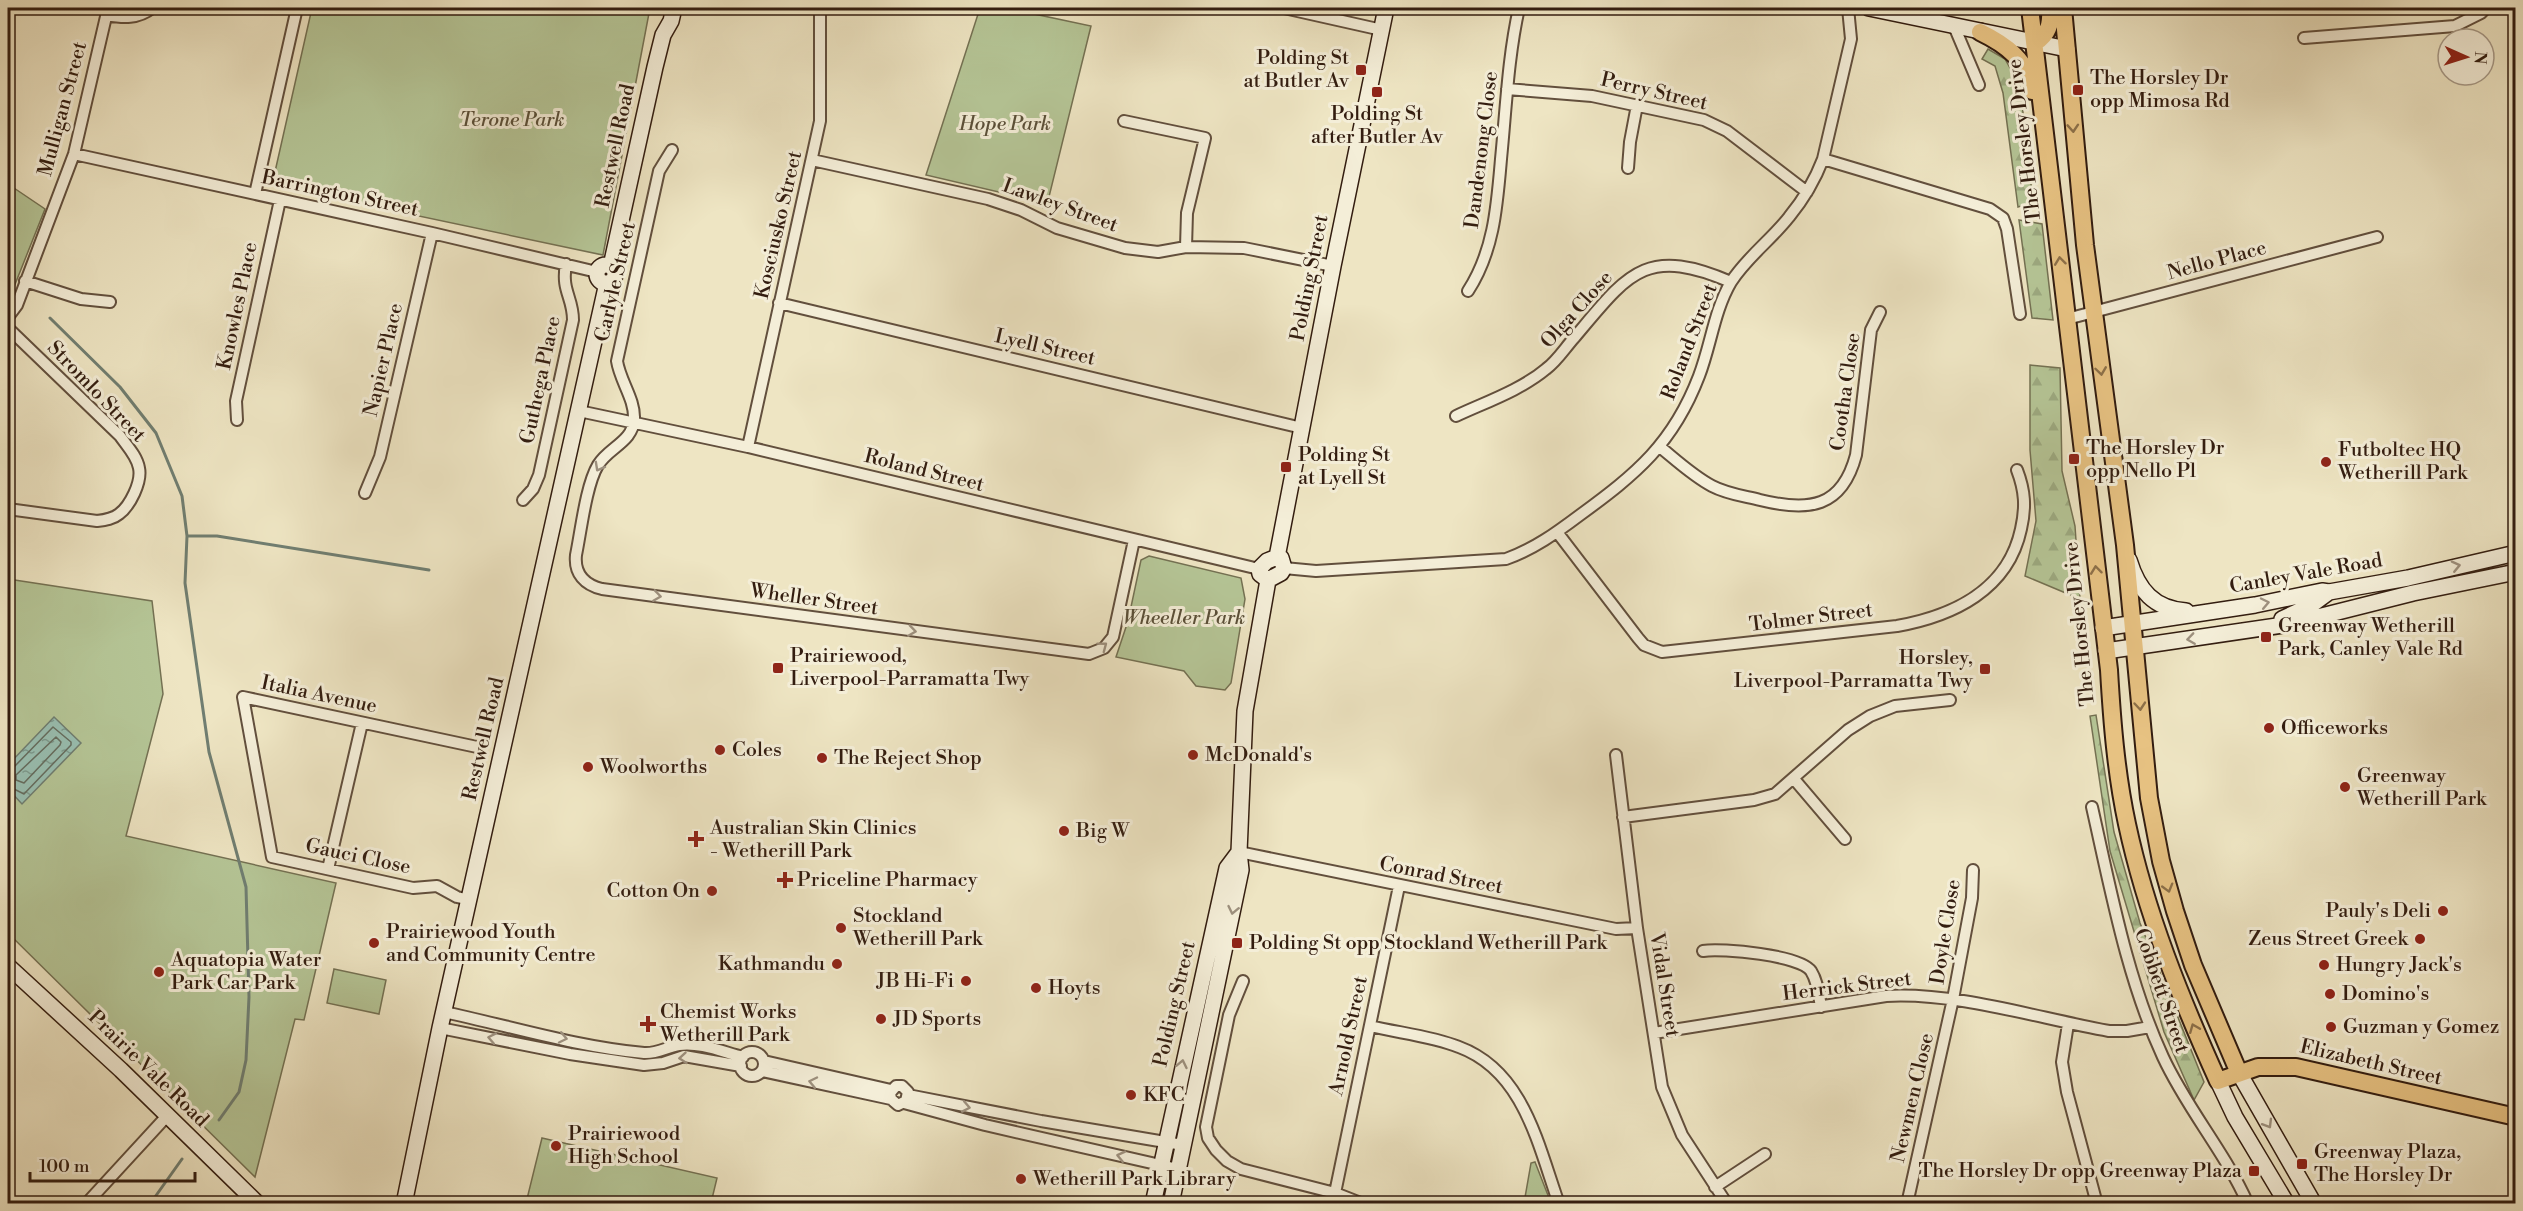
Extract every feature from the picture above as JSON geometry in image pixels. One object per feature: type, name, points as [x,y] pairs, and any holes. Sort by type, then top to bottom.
[{"type":"main road","name":"Restwell Road","points":[[404,1203],[440,1028],[579,411],[605,274],[663,35],[665,8]]},
{"type":"main road","name":"Restwell Road","points":[[663,35],[671,21],[674,8]]},
{"type":"main road","name":"Polding Street","points":[[1281,562],[1302,428],[1386,8]]},
{"type":"main road","points":[[1869,8],[2067,49]]},
{"type":"main road","name":"The Horsley Drive","points":[[2030,8],[2106,651],[2119,780],[2139,872],[2171,969],[2235,1117],[2287,1203]]},
{"type":"main road","points":[[2035,43],[2044,38],[2049,28],[2050,8]]},
{"type":"main road","points":[[2063,8],[2076,160],[2093,313],[2125,545],[2145,765],[2161,861],[2193,965],[2239,1073],[2314,1203]]},
{"type":"main road","points":[[1980,32],[2000,42],[2010,51],[2027,74],[2032,85],[2037,129],[2051,186]]},
{"type":"main road","points":[[2125,545],[2139,584],[2151,600],[2177,610],[2225,610]]},
{"type":"main road","name":"Canley Vale Road","points":[[2103,628],[2319,595],[2408,578],[2516,553]]},
{"type":"main road","points":[[1264,575],[1267,561],[1281,562]]},
{"type":"main road","name":"Canley Vale Road","points":[[2106,651],[2262,629],[2413,593],[2516,572]]},
{"type":"main road","name":"Polding Street","points":[[1171,1203],[1241,870],[1239,852],[1245,711],[1264,575]]},
{"type":"main road","points":[[2262,629],[2310,606],[2319,595],[2362,607]]},
{"type":"main road","name":"Polding Street","points":[[1153,1203],[1227,868],[1239,852]]},
{"type":"main road","name":"Prairie Vale Road","points":[[8,966],[121,1070],[166,1117],[258,1203]]},
{"type":"main road","name":"Elizabeth Street","points":[[2218,1081],[2272,1065],[2296,1067],[2516,1117]]},
{"type":"street","points":[[107,11],[124,18],[136,16],[152,8]]},
{"type":"street","points":[[255,194],[297,8]]},
{"type":"street","name":"Kosciusko Street","points":[[748,447],[820,121],[820,8]]},
{"type":"street","points":[[1284,8],[1382,30]]},
{"type":"street","name":"Dandenong Close","points":[[1468,291],[1480,272],[1487,254],[1497,198],[1507,89],[1519,8]]},
{"type":"street","name":"Roland Street","points":[[1281,562],[1317,571],[1506,559],[1533,548],[1628,480],[1660,447],[1686,406],[1700,374],[1718,312],[1731,282],[1746,262],[1789,218],[1807,192],[1823,159],[1851,39],[1848,8]]},
{"type":"street","points":[[2304,38],[2455,26],[2481,13],[2486,8]]},
{"type":"street","name":"Mulligan Street","points":[[8,317],[17,304],[74,154],[107,11]]},
{"type":"street","points":[[1954,26],[1979,85]]},
{"type":"street","name":"Perry Street","points":[[1507,89],[1592,96],[1704,120],[1727,131],[1807,192]]},
{"type":"street","points":[[1628,168],[1637,105]]},
{"type":"street","points":[[1124,121],[1205,138],[1188,213],[1186,247]]},
{"type":"street","name":"Carlyle Street","points":[[634,423],[634,410],[619,375],[617,361],[659,171],[672,150]]},
{"type":"street","name":"Barrington Street","points":[[74,154],[432,233],[605,274]]},
{"type":"street","points":[[1823,159],[1990,209],[2003,218],[2007,229],[2020,314]]},
{"type":"street","name":"Lawley Street","points":[[812,160],[988,199],[1021,210],[1057,228],[1125,249],[1158,252],[1186,247],[1244,248],[1333,266]]},
{"type":"street","name":"Knowles Place","points":[[237,420],[236,401],[280,200]]},
{"type":"street","name":"Napier Place","points":[[365,493],[380,457],[432,233]]},
{"type":"street","name":"Nello Place","points":[[2067,319],[2377,237]]},
{"type":"street","name":"Guthega Place","points":[[523,500],[533,489],[539,475],[573,321],[573,310],[564,286],[566,264]]},
{"type":"street","name":"Olga Close","points":[[1456,416],[1526,383],[1547,369],[1595,313],[1632,276],[1650,267],[1677,266],[1705,271],[1731,282]]},
{"type":"street","points":[[25,281],[81,299],[110,303]]},
{"type":"street","name":"Lyell Street","points":[[779,303],[1302,428]]},
{"type":"street","name":"Cootha Close","points":[[1660,447],[1723,492],[1788,507],[1809,506],[1829,498],[1841,489],[1851,474],[1856,454],[1871,330],[1880,312]]},
{"type":"street","name":"Stromlo Street","points":[[8,328],[120,436],[134,455],[140,468],[139,480],[131,498],[121,513],[110,520],[97,521],[8,509]]},
{"type":"street","name":"Roland Street","points":[[579,411],[748,447],[1134,540],[1264,575]]},
{"type":"street","name":"Wheller Street","points":[[634,423],[631,434],[603,459],[595,472],[576,555],[576,568],[584,580],[602,589],[1089,654],[1104,648],[1113,637],[1134,540]]},
{"type":"street","name":"Tolmer Street","points":[[1557,532],[1629,629],[1644,645],[1662,652],[1897,626],[1956,609],[1979,596],[1995,582],[2008,563],[2019,540],[2025,510],[2024,489],[2017,470]]},
{"type":"street","name":"Italia Avenue","points":[[272,857],[243,697],[477,747]]},
{"type":"street","points":[[1623,817],[1754,801],[1775,794],[1848,730],[1870,716],[1895,706],[1950,700]]},
{"type":"street","points":[[328,869],[362,723]]},
{"type":"street","name":"Vidal Street","points":[[1616,755],[1637,928],[1662,1088],[1682,1135],[1727,1203]]},
{"type":"street","points":[[1794,779],[1845,839]]},
{"type":"street","name":"Cobbett Street","points":[[2092,807],[2118,922],[2150,1027],[2164,1060],[2248,1203]]},
{"type":"street","name":"Conrad Street","points":[[1239,852],[1616,929],[1637,928]]},
{"type":"street","name":"Gauci Close","points":[[272,857],[413,888],[437,886],[457,897],[470,900]]},
{"type":"street","name":"Doyle Close","points":[[1953,999],[1972,898],[1973,870]]},
{"type":"street","name":"Arnold Street","points":[[1335,1193],[1399,886]]},
{"type":"street","points":[[1702,951],[1737,950],[1798,963],[1810,969],[1817,983],[1821,1007]]},
{"type":"street","points":[[1243,981],[1229,1015],[1206,1127],[1208,1138],[1227,1161],[1241,1168],[1335,1193],[1363,1203]]},
{"type":"street","name":"Herrick Street","points":[[1654,1033],[1911,995],[1953,999],[2109,1031],[2150,1027]]},
{"type":"street","name":"Newmen Close","points":[[1907,1203],[1953,999]]},
{"type":"street","points":[[444,1012],[590,1044],[645,1053],[656,1053],[678,1045],[691,1045],[742,1062]]},
{"type":"street","points":[[2068,1024],[2062,1062],[2067,1092],[2097,1203]]},
{"type":"street","points":[[1370,1026],[1458,1046],[1482,1058],[1499,1072],[1513,1088],[1523,1107],[1559,1203]]},
{"type":"street","points":[[440,1028],[570,1054],[644,1065],[663,1063],[684,1056],[742,1062]]},
{"type":"street","points":[[763,1066],[758,1075],[749,1076],[742,1071],[742,1062],[749,1053],[756,1053],[763,1066],[891,1095]]},
{"type":"street","points":[[891,1095],[896,1086],[902,1086],[907,1090],[906,1099]]},
{"type":"street","points":[[891,1095],[895,1104],[906,1099],[1183,1145]]},
{"type":"street","points":[[906,1099],[1026,1135],[1178,1169]]},
{"type":"street","points":[[86,1203],[166,1117]]},
{"type":"street","points":[[1026,1135],[1028,1119]]},
{"type":"street","points":[[1715,1187],[1765,1154]]},
{"type":"green space","name":"Terone Park","points":[[312,8],[650,8],[603,255],[272,185]]},
{"type":"green space","name":"Hope Park","points":[[980,8],[1006,8],[1091,26],[1046,209],[1020,197],[926,175]]},
{"type":"green space","points":[[1988,49],[2005,59],[2020,86],[2033,202],[2018,207],[2003,93],[1995,66],[1982,59]]},
{"type":"green space","points":[[8,184],[45,209],[8,302]]},
{"type":"green space","points":[[2019,220],[2042,224],[2053,320],[2032,318]]},
{"type":"green space","points":[[2030,365],[2060,368],[2062,471],[2075,526],[2080,599],[2025,576],[2036,521],[2030,450]]},
{"type":"green space","name":"Wheeller Park","points":[[1149,556],[1241,578],[1245,599],[1231,683],[1225,690],[1196,686],[1184,671],[1116,657],[1128,621],[1141,560]]},
{"type":"green space","points":[[8,579],[152,601],[163,694],[126,836],[336,883],[304,1020],[295,1019],[255,1177],[8,933]]},
{"type":"green space","points":[[2096,715],[2114,832],[2140,923],[2204,1082],[2194,1100],[2164,1032],[2110,851],[2090,716]]},
{"type":"green space","points":[[334,969],[386,980],[379,1014],[327,1003]]},
{"type":"green space","points":[[542,1138],[717,1178],[711,1203],[526,1203]]},
{"type":"green space","points":[[1535,1162],[1551,1203],[1524,1203],[1531,1163]]},
{"type":"water","points":[[54,717],[81,743],[22,804],[8,789],[8,765]]},
{"type":"waterway","points":[[50,318],[120,387],[156,433],[182,496],[187,536],[185,583],[209,752],[246,887],[249,997],[246,1060],[239,1092],[219,1120]]},
{"type":"waterway","points":[[187,536],[217,536],[429,570]]},
{"type":"waterway","points":[[150,1204],[182,1159]]},
{"type":"place","name":"Polding St at Butler Av","points":[[1361,70]]},
{"type":"place","name":"The Horsley Dr opp Mimosa Rd","points":[[2078,90]]},
{"type":"place","name":"Polding St after Butler Av","points":[[1377,92]]},
{"type":"place","name":"The Horsley Dr opp Nello Pl","points":[[2074,459]]},
{"type":"place","name":"Futboltec HQ Wetherill Park","points":[[2326,462]]},
{"type":"place","name":"Polding St at Lyell St","points":[[1286,467]]},
{"type":"place","name":"Greenway Wetherill Park, Canley Vale Rd","points":[[2266,637]]},
{"type":"place","name":"Prairiewood, Liverpool-Parramatta Twy","points":[[778,668]]},
{"type":"place","name":"Horsley, Liverpool-Parramatta Twy","points":[[1985,669]]},
{"type":"place","name":"Officeworks","points":[[2269,728]]},
{"type":"place","name":"Coles","points":[[720,750]]},
{"type":"place","name":"McDonald's","points":[[1193,755]]},
{"type":"place","name":"The Reject Shop","points":[[822,758]]},
{"type":"place","name":"Woolworths","points":[[588,767]]},
{"type":"place","name":"Greenway Wetherill Park","points":[[2345,787]]},
{"type":"place","name":"Big W","points":[[1064,831]]},
{"type":"place","name":"Australian Skin Clinics - Wetherill Park","points":[[696,839]]},
{"type":"place","name":"Priceline Pharmacy","points":[[785,880]]},
{"type":"place","name":"Cotton On","points":[[712,891]]},
{"type":"place","name":"Pauly's Deli","points":[[2443,911]]},
{"type":"place","name":"Stockland Wetherill Park","points":[[841,928]]},
{"type":"place","name":"Zeus Street Greek","points":[[2420,939]]},
{"type":"place","name":"Prairiewood Youth and Community Centre","points":[[374,943]]},
{"type":"place","name":"Polding St opp Stockland Wetherill Park","points":[[1237,943]]},
{"type":"place","name":"Kathmandu","points":[[837,964]]},
{"type":"place","name":"Hungry Jack's","points":[[2324,965]]},
{"type":"place","name":"Aquatopia Water Park Car Park","points":[[159,972]]},
{"type":"place","name":"JB Hi-Fi","points":[[966,981]]},
{"type":"place","name":"Hoyts","points":[[1036,988]]},
{"type":"place","name":"Domino's","points":[[2330,994]]},
{"type":"place","name":"JD Sports","points":[[881,1019]]},
{"type":"place","name":"Chemist Works Wetherill Park","points":[[648,1024]]},
{"type":"place","name":"Guzman y Gomez","points":[[2331,1027]]},
{"type":"place","name":"KFC","points":[[1131,1095]]},
{"type":"place","name":"Prairiewood High School","points":[[556,1146]]},
{"type":"place","name":"Greenway Plaza, The Horsley Dr","points":[[2302,1164]]},
{"type":"place","name":"The Horsley Dr opp Greenway Plaza","points":[[2254,1171]]},
{"type":"place","name":"Wetherill Park Library","points":[[1021,1179]]}]
